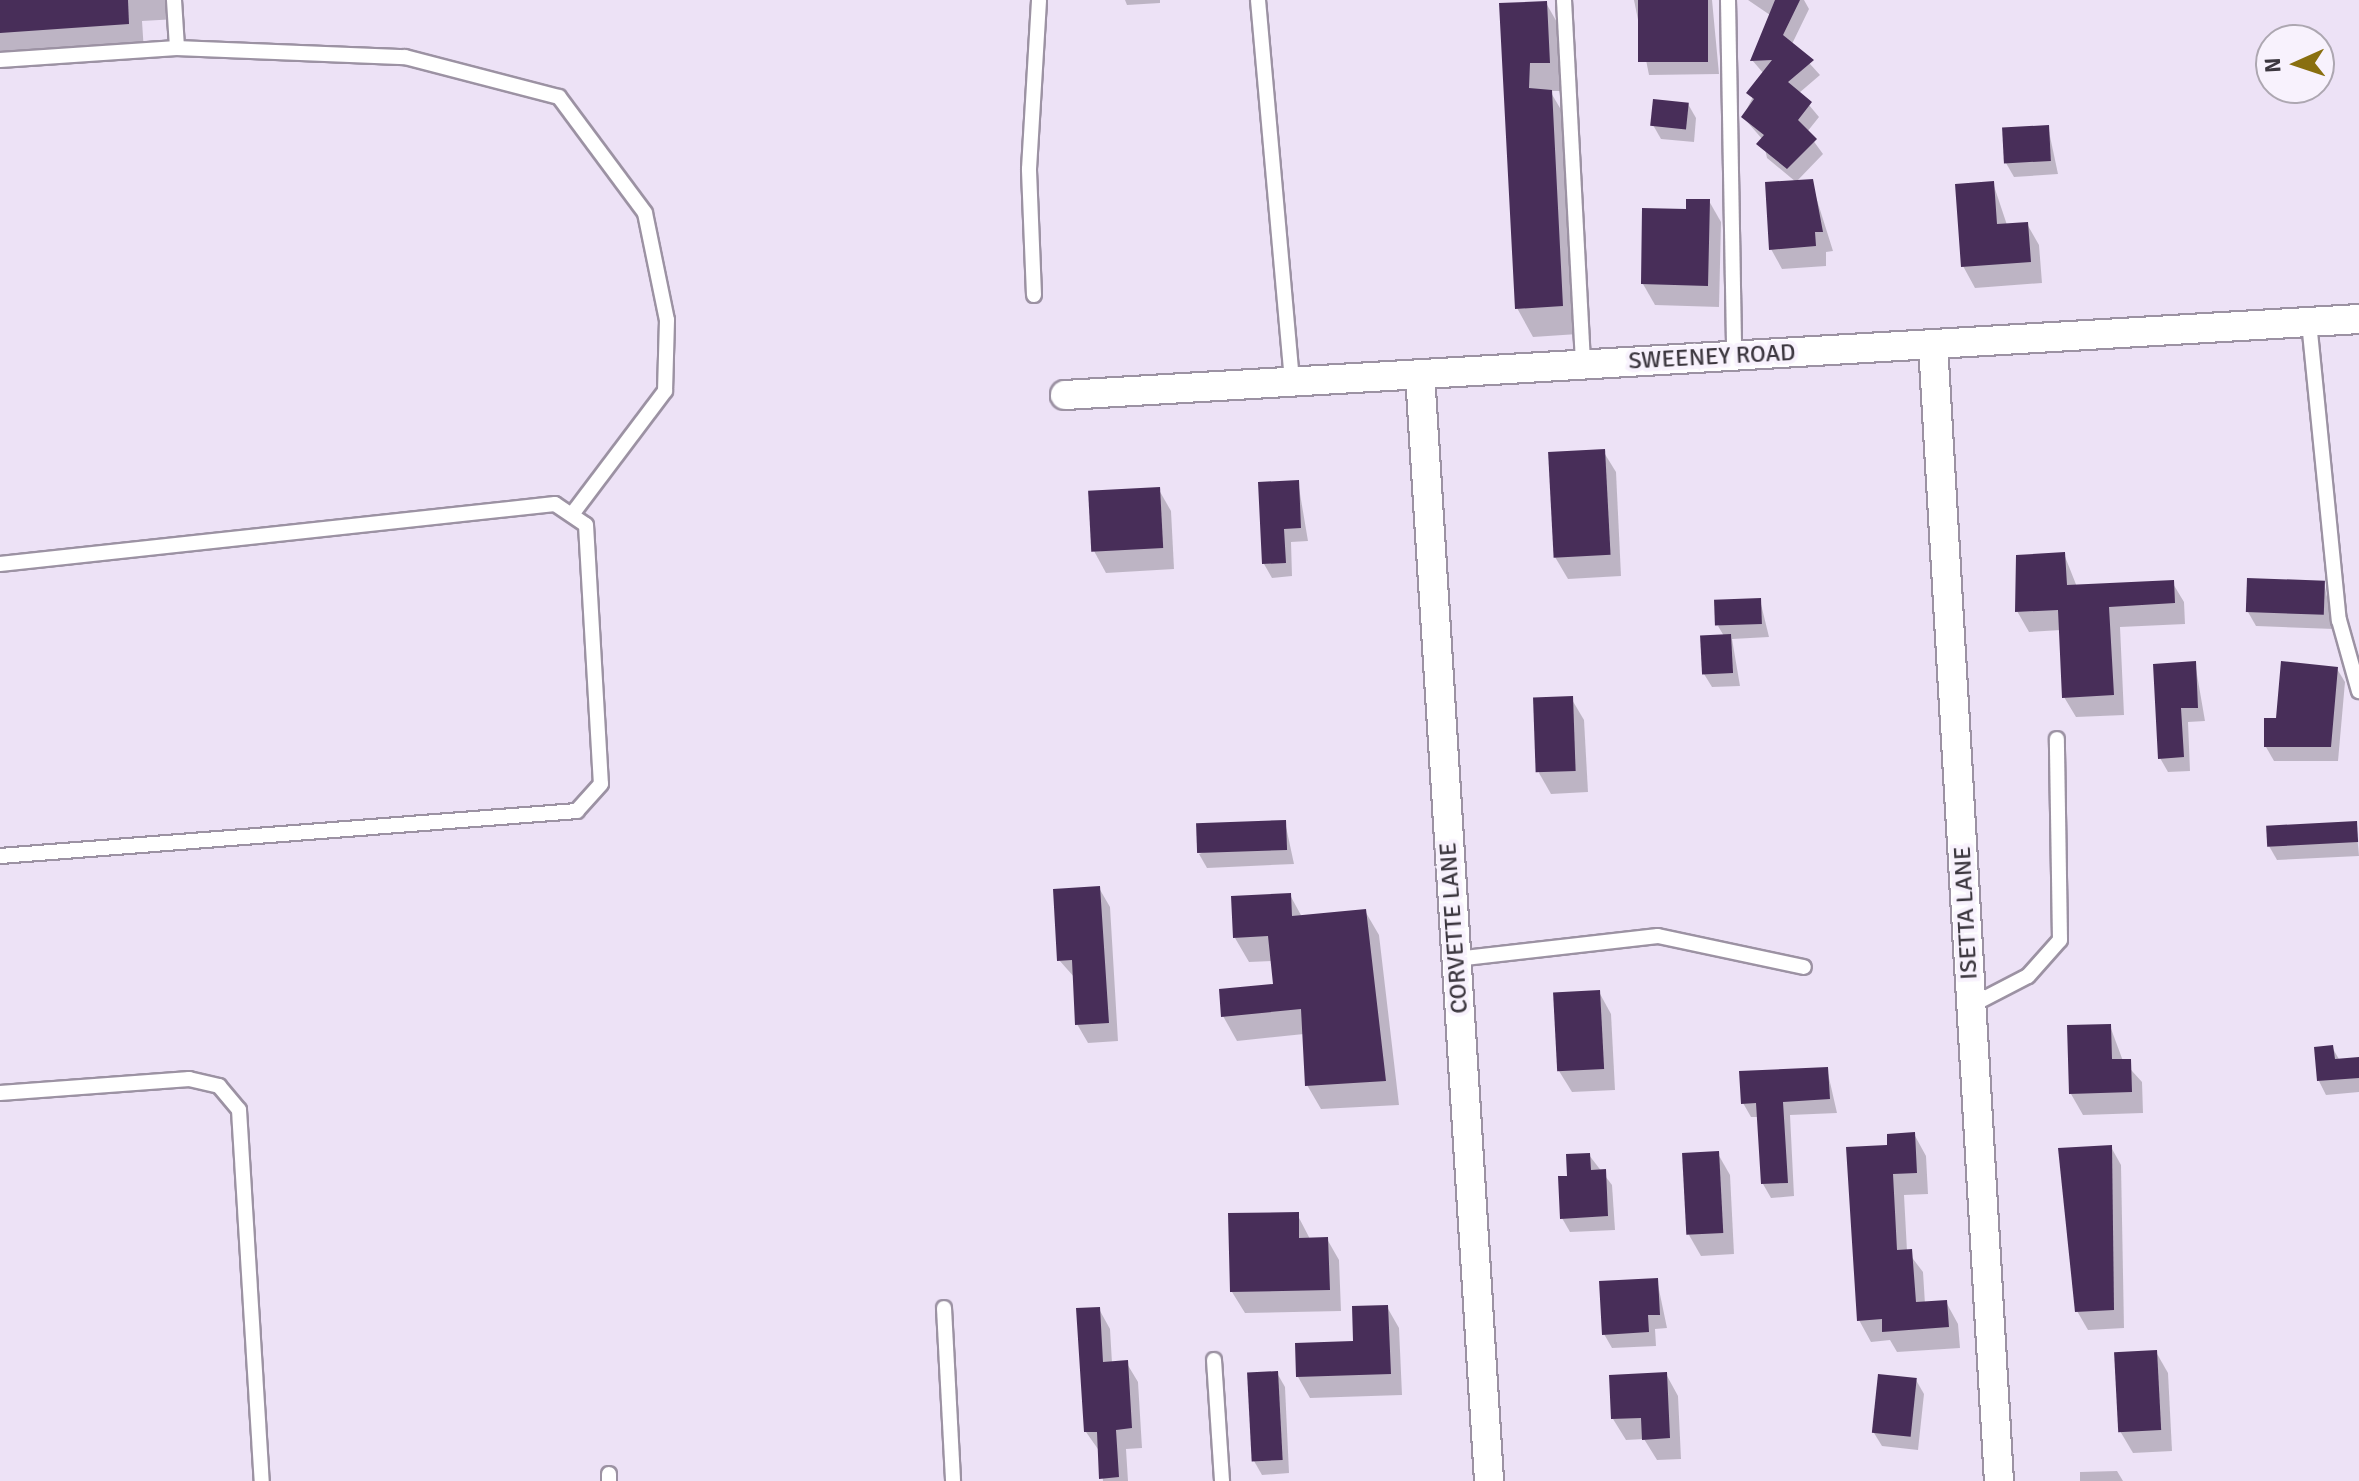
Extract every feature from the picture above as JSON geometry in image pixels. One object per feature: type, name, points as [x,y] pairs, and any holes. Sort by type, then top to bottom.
[{"type":"street","name":"SWEENEY ROAD","points":[[1065,395],[2359,319]]},
{"type":"street","name":"ISETTA LANE","points":[[1933,344],[1999,1481]]},
{"type":"street","name":"CORVETTE LANE","points":[[1420,374],[1489,1481]]},
{"type":"lane","points":[[174,0],[177,48]]},
{"type":"lane","points":[[1034,295],[1029,169],[1039,0]]},
{"type":"lane","points":[[1258,0],[1292,382]]},
{"type":"lane","points":[[1564,0],[1583,365]]},
{"type":"lane","points":[[1728,0],[1734,356]]},
{"type":"lane","points":[[0,60],[177,48],[405,57],[559,97],[645,213],[667,320],[665,391],[573,513]]},
{"type":"lane","points":[[2309,322],[2339,620],[2359,691]]},
{"type":"lane","points":[[0,564],[555,504],[573,513],[586,525],[601,784],[577,811],[0,856]]},
{"type":"lane","points":[[1972,1006],[2028,976],[2060,940],[2057,739]]},
{"type":"lane","points":[[1456,959],[1658,936],[1804,967]]},
{"type":"lane","points":[[0,1093],[189,1079],[219,1086],[239,1110],[262,1481]]},
{"type":"lane","points":[[944,1308],[953,1481]]},
{"type":"lane","points":[[1214,1360],[1222,1481]]},
{"type":"building","points":[[0,0],[128,0],[129,24],[0,33]]},
{"type":"building","points":[[1638,0],[1708,0],[1708,62],[1638,62]]},
{"type":"building","points":[[1775,0],[1800,0],[1783,35],[1814,60],[1788,82],[1812,102],[1798,120],[1817,139],[1787,169],[1756,144],[1764,135],[1741,117],[1754,99],[1746,93],[1772,60],[1750,61]]},
{"type":"building","points":[[1547,1],[1550,63],[1530,63],[1529,88],[1552,90],[1563,306],[1515,309],[1499,3]]},
{"type":"building","points":[[1653,99],[1689,103],[1686,130],[1650,126]]},
{"type":"building","points":[[2049,125],[2051,161],[2004,163],[2002,127]]},
{"type":"building","points":[[1813,179],[1823,232],[1815,232],[1816,246],[1769,250],[1765,182]]},
{"type":"building","points":[[1994,181],[1997,224],[2028,222],[2031,262],[1961,267],[1955,184]]},
{"type":"building","points":[[1686,199],[1710,199],[1708,286],[1641,284],[1642,208],[1686,209]]},
{"type":"building","points":[[1605,449],[1611,555],[1554,558],[1548,452]]},
{"type":"building","points":[[1299,480],[1301,528],[1284,529],[1286,563],[1262,564],[1258,482]]},
{"type":"building","points":[[1160,487],[1163,548],[1091,552],[1088,491]]},
{"type":"building","points":[[2065,552],[2067,585],[2174,580],[2175,603],[2109,607],[2114,695],[2062,698],[2058,610],[2015,612],[2016,555]]},
{"type":"building","points":[[2247,578],[2325,581],[2324,615],[2246,612]]},
{"type":"building","points":[[1761,598],[1762,624],[1715,626],[1714,600]]},
{"type":"building","points":[[1731,634],[1733,673],[1702,675],[1700,636]]},
{"type":"building","points":[[2196,661],[2198,708],[2181,708],[2184,757],[2158,759],[2153,664]]},
{"type":"building","points":[[2281,661],[2338,667],[2331,747],[2264,747],[2264,718],[2276,718]]},
{"type":"building","points":[[1573,696],[1576,771],[1536,772],[1533,697]]},
{"type":"building","points":[[1286,820],[1287,850],[1197,853],[1196,823]]},
{"type":"building","points":[[2357,821],[2358,842],[2267,847],[2266,826]]},
{"type":"building","points":[[1100,886],[1109,1023],[1075,1025],[1072,960],[1057,961],[1053,889]]},
{"type":"building","points":[[1291,893],[1292,916],[1366,909],[1386,1081],[1305,1086],[1301,1009],[1221,1017],[1219,989],[1273,984],[1268,936],[1233,938],[1231,896]]},
{"type":"building","points":[[1600,990],[1604,1069],[1557,1071],[1553,992]]},
{"type":"building","points":[[2111,1024],[2112,1059],[2131,1059],[2132,1092],[2069,1094],[2067,1025]]},
{"type":"building","points":[[2333,1045],[2335,1059],[2359,1057],[2359,1078],[2317,1081],[2314,1047]]},
{"type":"building","points":[[1828,1067],[1830,1099],[1783,1102],[1788,1183],[1761,1184],[1756,1103],[1741,1104],[1739,1071]]},
{"type":"building","points":[[1915,1132],[1917,1173],[1893,1174],[1897,1250],[1912,1249],[1916,1302],[1947,1300],[1949,1327],[1882,1332],[1882,1319],[1857,1321],[1846,1147],[1887,1145],[1887,1134]]},
{"type":"building","points":[[2112,1145],[2114,1310],[2075,1312],[2058,1148]]},
{"type":"building","points":[[1719,1151],[1723,1233],[1686,1235],[1682,1153]]},
{"type":"building","points":[[1590,1153],[1591,1170],[1606,1169],[1608,1216],[1560,1219],[1558,1176],[1567,1176],[1566,1154]]},
{"type":"building","points":[[1299,1212],[1299,1238],[1328,1237],[1330,1290],[1230,1292],[1228,1213]]},
{"type":"building","points":[[1658,1278],[1660,1315],[1648,1315],[1649,1332],[1602,1335],[1599,1281]]},
{"type":"building","points":[[1388,1305],[1391,1374],[1296,1377],[1295,1343],[1353,1341],[1352,1306]]},
{"type":"building","points":[[1100,1307],[1103,1362],[1128,1360],[1132,1428],[1116,1430],[1119,1477],[1099,1479],[1097,1432],[1084,1432],[1076,1308]]},
{"type":"building","points":[[2157,1350],[2161,1430],[2118,1432],[2114,1352]]},
{"type":"building","points":[[1278,1371],[1283,1460],[1252,1462],[1247,1373]]},
{"type":"building","points":[[1667,1372],[1670,1438],[1642,1440],[1641,1418],[1611,1419],[1609,1375]]},
{"type":"building","points":[[1878,1374],[1917,1378],[1911,1437],[1872,1433]]}]
